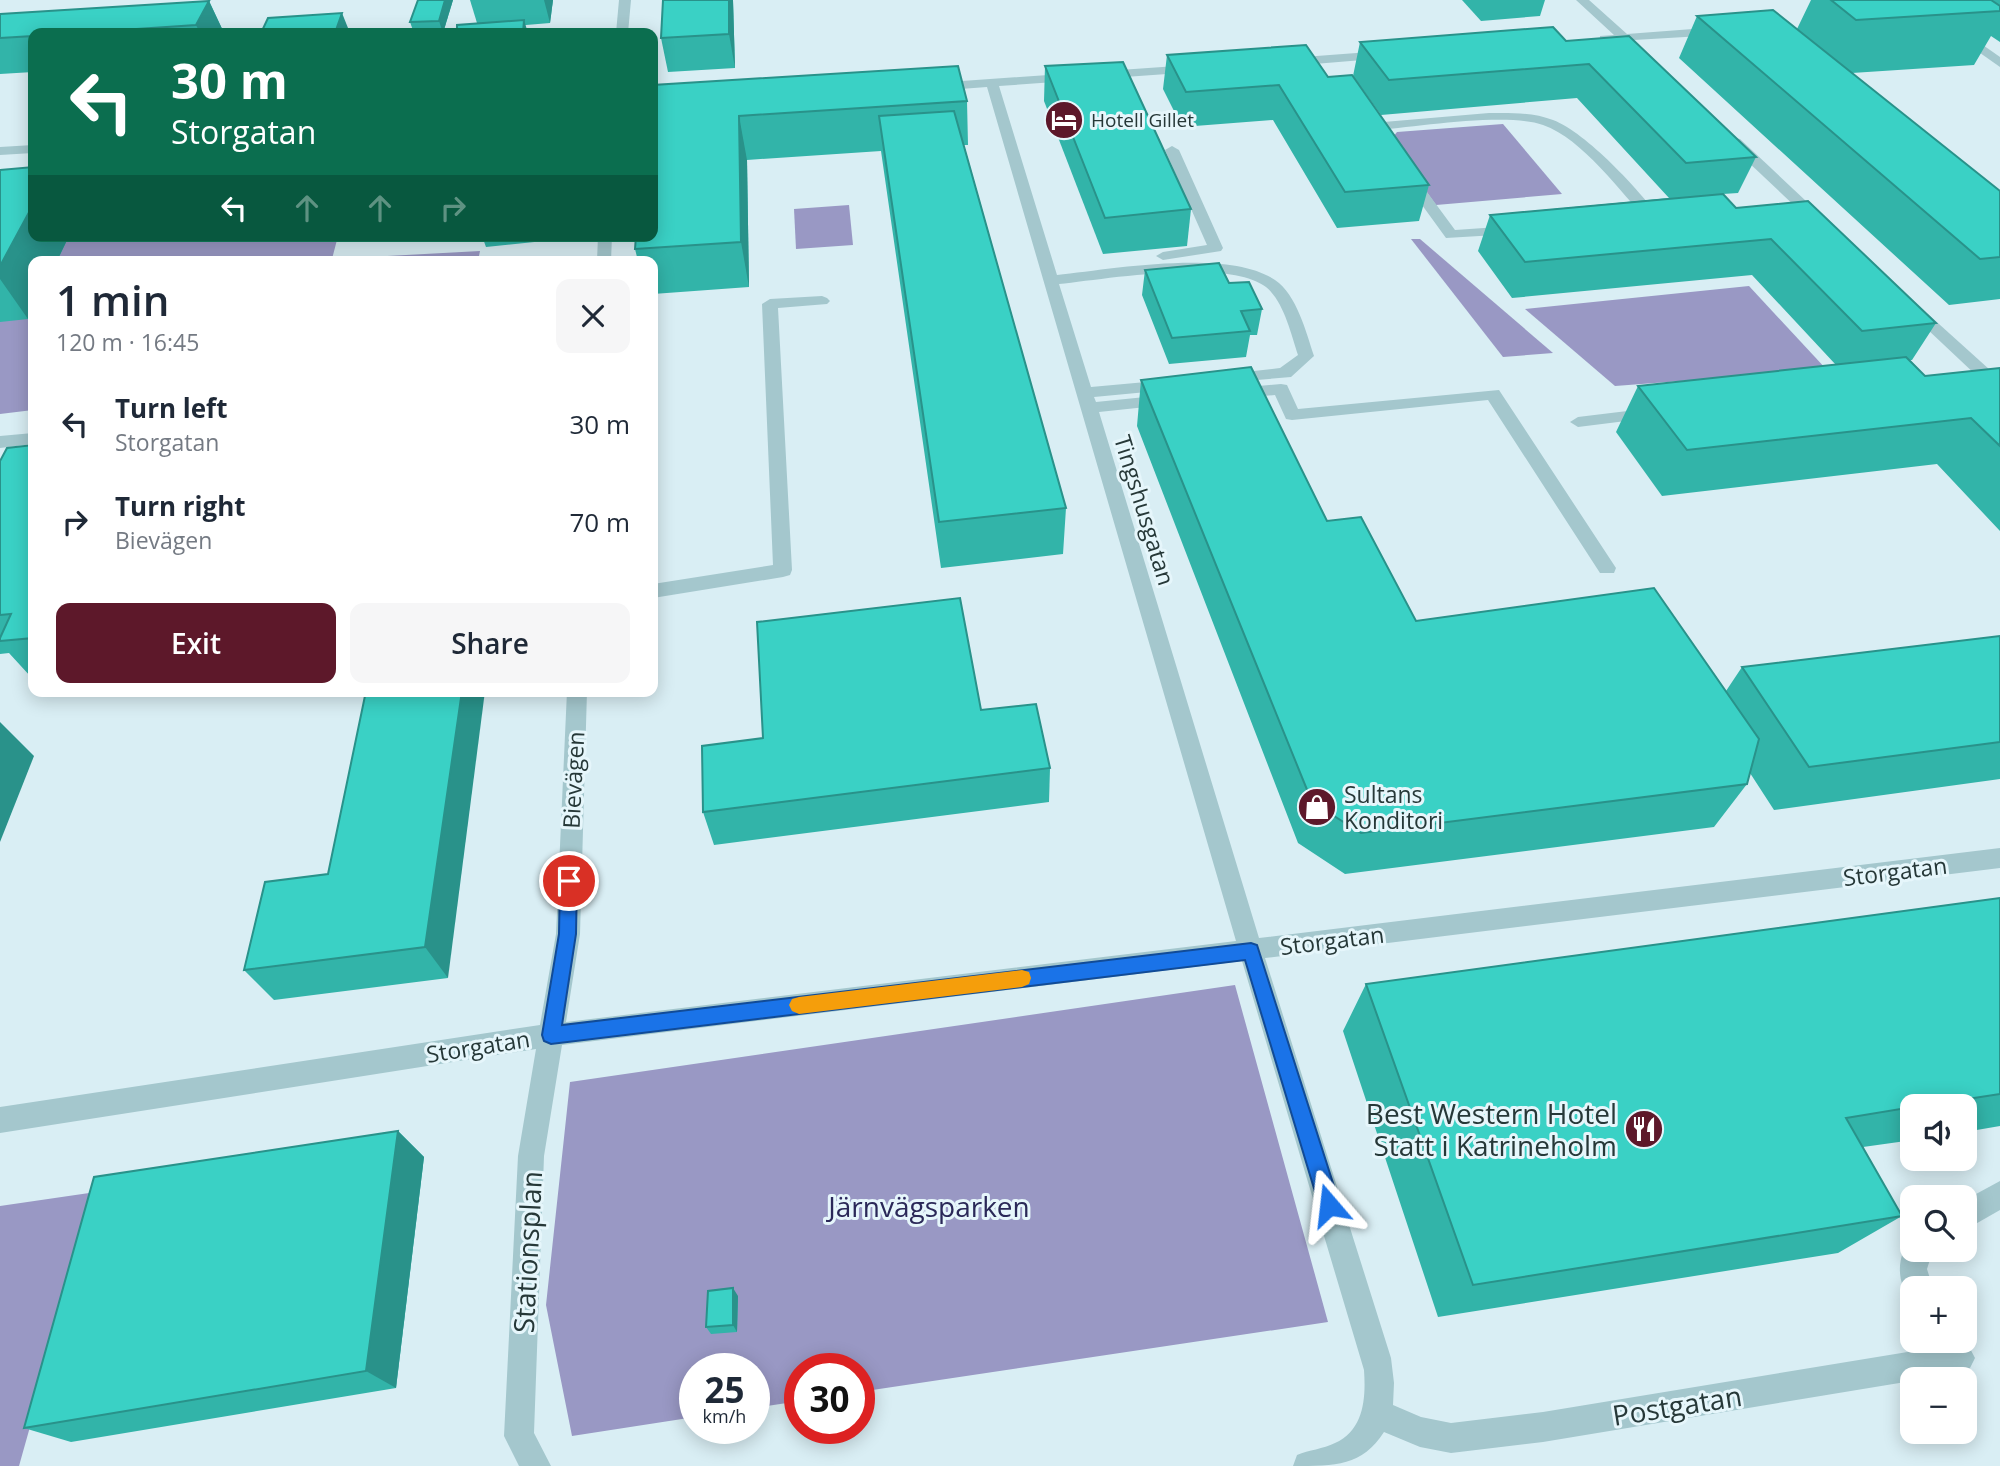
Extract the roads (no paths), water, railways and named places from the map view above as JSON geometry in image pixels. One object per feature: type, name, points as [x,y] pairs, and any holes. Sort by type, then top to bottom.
[{"type":"street","points":[[622,28],[625,0]]},
{"type":"street","points":[[1582,0],[1644,57]]},
{"type":"street","points":[[1947,23],[2000,63]]},
{"type":"street","points":[[1596,40],[1732,30]]},
{"type":"street","points":[[1280,62],[1325,64],[1404,54]]},
{"type":"street","points":[[924,88],[1211,67]]},
{"type":"street","name":"Tingshusgatan","points":[[992,83],[1251,951]]},
{"type":"street","points":[[1372,128],[1521,116],[1548,122],[1574,139],[1654,219]]},
{"type":"street","points":[[1724,132],[1834,235]]},
{"type":"street","points":[[0,151],[28,149]]},
{"type":"street","points":[[1048,273],[1190,254],[1216,248],[1172,150]]},
{"type":"street","points":[[1403,169],[1451,235],[1532,229]]},
{"type":"street","points":[[1777,209],[1804,207]]},
{"type":"street","points":[[1048,273],[1185,268],[1245,271],[1271,284],[1294,320],[1306,356],[1285,373],[1212,388],[1281,389],[1292,415],[1493,394],[1607,568]]},
{"type":"street","points":[[1904,300],[2000,388]]},
{"type":"street","points":[[658,590],[783,570],[770,304],[822,301]]},
{"type":"street","points":[[1957,377],[1984,374]]},
{"type":"street","points":[[1086,401],[1186,391]]},
{"type":"street","points":[[1578,422],[1672,411]]},
{"type":"street","points":[[0,442],[28,439]]},
{"type":"street","name":"Bievägen","points":[[551,1035],[568,934],[577,697]]},
{"type":"street","name":"Storgatan","points":[[0,1120],[551,1035],[2000,858]]},
{"type":"street","points":[[1251,951],[1381,1378],[1378,1414],[1359,1444],[1348,1453],[1308,1466]]},
{"type":"street","name":"Stationsplan","points":[[536,1466],[519,1436],[531,1156],[551,1035]]},
{"type":"street","points":[[1977,1208],[2000,1194]]},
{"type":"street","name":"Postgatan","points":[[1378,1414],[1420,1432],[1451,1438],[1556,1425],[1934,1353]]},
{"type":"place","name":"Hotell Gillet","points":[[1064,120]]},
{"type":"place","name":"Sultans Konditori","points":[[1317,807]]},
{"type":"place","name":"Best Western Hotel Statt i Katrineholm","points":[[1644,1129]]},
{"type":"park label","name":"Järnvägsparken","points":[[929,1206]]}]
